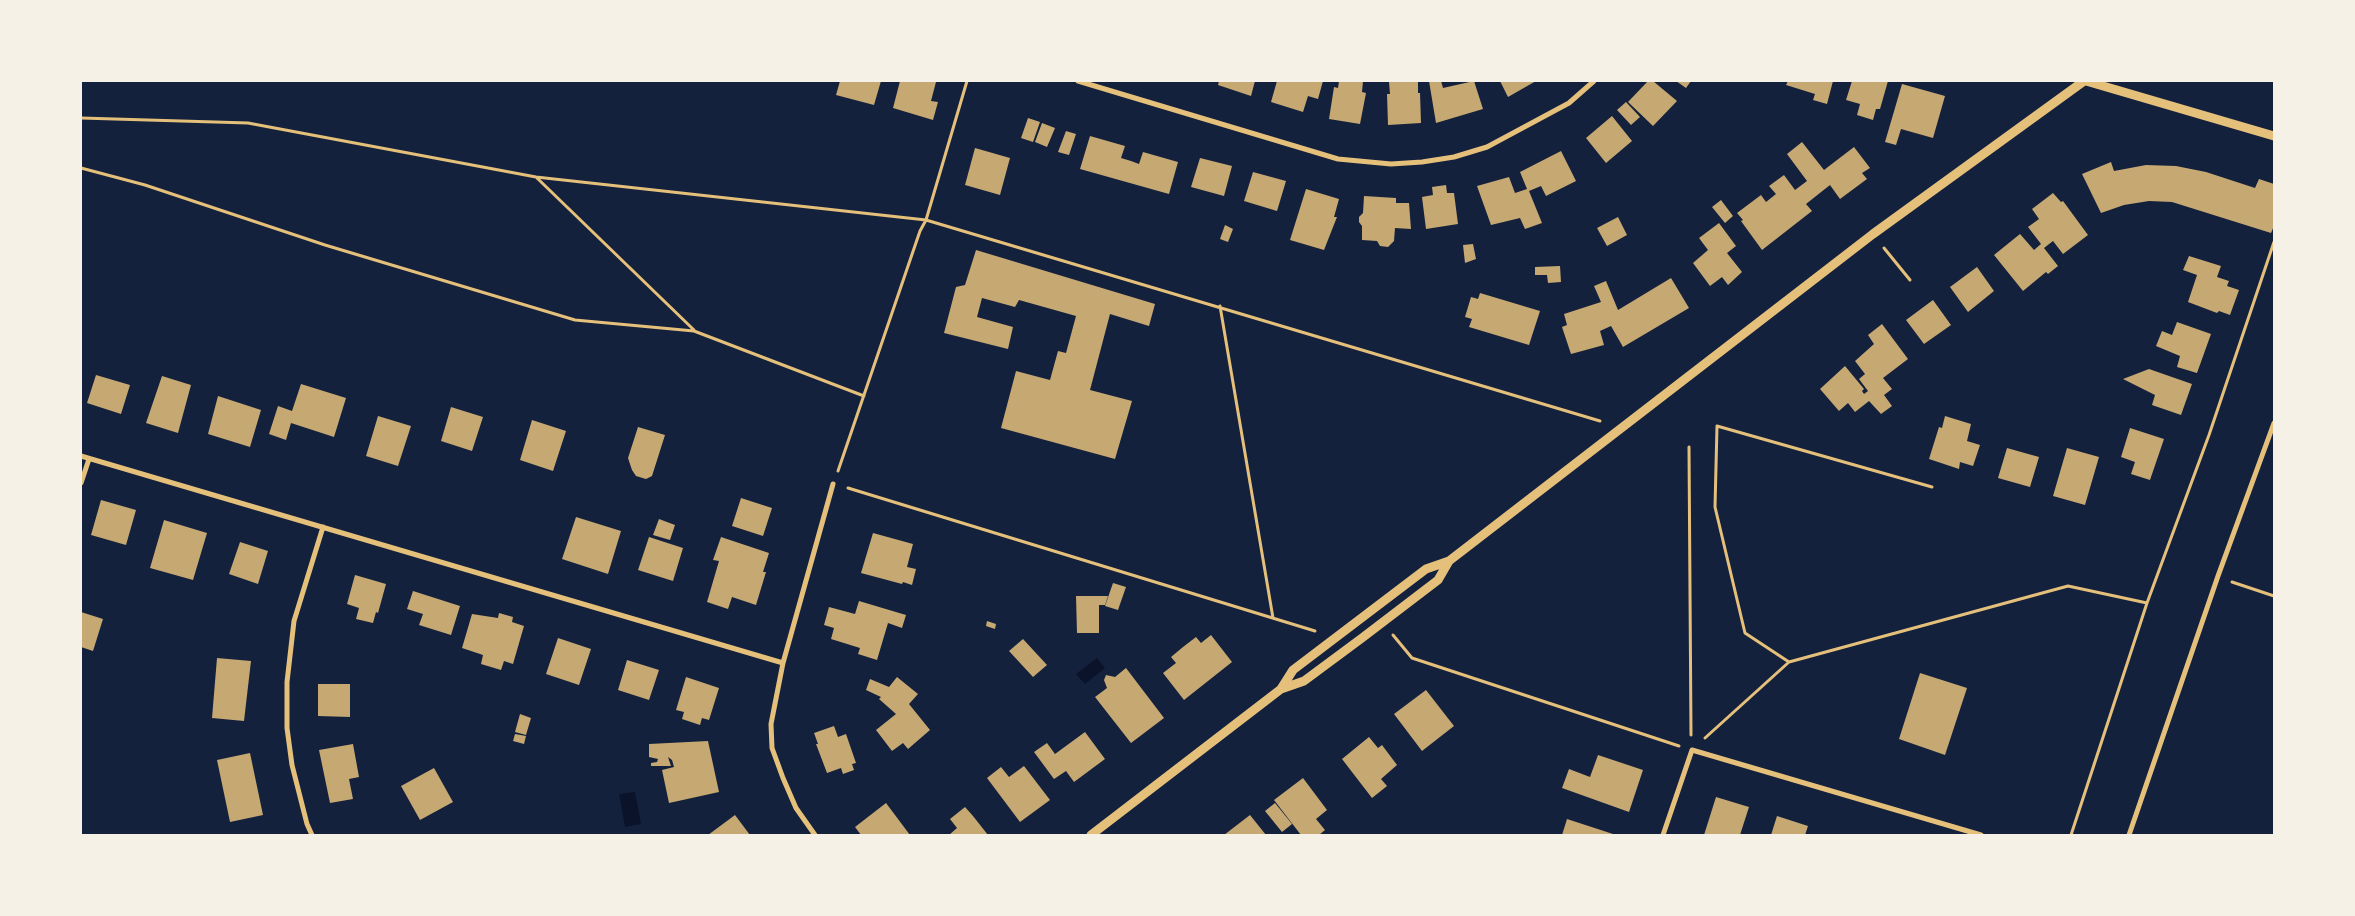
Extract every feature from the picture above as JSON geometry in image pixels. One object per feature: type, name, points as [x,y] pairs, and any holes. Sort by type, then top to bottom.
[{"type":"street","points":[[1078,81],[1338,159],[1391,164],[1454,157],[1487,147],[1569,103],[1594,81]]},
{"type":"street","points":[[1281,689],[1293,670],[1426,569],[1449,561],[1873,234],[2085,81],[2274,136]]},
{"type":"street","points":[[2129,835],[2218,576],[2274,423]]},
{"type":"street","points":[[81,456],[782,662]]},
{"type":"street","points":[[81,483],[89,458]]},
{"type":"street","points":[[815,835],[796,808],[772,748],[771,724],[782,662],[834,484]]},
{"type":"street","points":[[312,835],[307,824],[292,765],[287,728],[287,682],[294,621],[323,528]]},
{"type":"street","points":[[1091,835],[1281,689],[1304,681],[1438,580],[1449,561]]},
{"type":"street","points":[[1663,835],[1692,750],[1981,835]]},
{"type":"path","points":[[967,81],[926,220],[920,231],[834,484],[1321,633]]},
{"type":"path","points":[[81,118],[248,123],[536,178],[926,220],[1600,420]]},
{"type":"path","points":[[81,168],[145,186],[325,245],[575,320],[694,331],[864,396]]},
{"type":"path","points":[[536,178],[694,331]]},
{"type":"path","points":[[2071,835],[2147,603],[2209,435],[2274,242]]},
{"type":"path","points":[[1882,245],[1910,280]]},
{"type":"path","points":[[1220,306],[1273,618]]},
{"type":"path","points":[[1789,662],[1745,633],[1715,507],[1717,426],[1932,487]]},
{"type":"path","points":[[1689,447],[1692,750]]},
{"type":"path","points":[[2218,576],[2274,596]]},
{"type":"path","points":[[1692,750],[1789,662],[2068,586],[2147,603]]},
{"type":"path","points":[[1391,632],[1412,658],[1692,750]]},
{"type":"water","points":[[1097,658],[1105,668],[1085,684],[1076,674]]},
{"type":"water","points":[[635,792],[641,824],[625,827],[619,794]]},
{"type":"building","points":[[840,81],[881,81],[874,105],[836,95]]},
{"type":"building","points":[[900,81],[936,82],[931,101],[938,102],[933,120],[893,108]]},
{"type":"building","points":[[1219,81],[1255,81],[1251,96],[1218,85]]},
{"type":"building","points":[[1277,81],[1323,81],[1318,99],[1308,96],[1303,112],[1271,102]]},
{"type":"building","points":[[1339,81],[1363,81],[1362,92],[1366,93],[1360,124],[1329,119],[1334,87],[1338,88]]},
{"type":"building","points":[[1418,81],[1421,123],[1388,125],[1387,94],[1390,94],[1389,82]]},
{"type":"building","points":[[1429,81],[1441,81],[1443,88],[1474,81],[1483,109],[1436,123]]},
{"type":"building","points":[[1500,81],[1536,81],[1508,97]]},
{"type":"building","points":[[1648,81],[1653,81],[1677,101],[1653,126],[1628,102]]},
{"type":"building","points":[[1676,81],[1691,81],[1686,88]]},
{"type":"building","points":[[1788,81],[1833,81],[1827,104],[1813,100],[1815,94],[1786,85]]},
{"type":"building","points":[[1852,81],[1888,81],[1880,109],[1876,109],[1873,120],[1857,115],[1860,104],[1846,100]]},
{"type":"building","points":[[1902,84],[1945,96],[1933,138],[1901,129],[1896,145],[1885,142]]},
{"type":"building","points":[[1626,102],[1640,117],[1631,125],[1617,110]]},
{"type":"building","points":[[1612,116],[1632,141],[1606,163],[1586,138]]},
{"type":"building","points":[[1028,118],[1040,122],[1033,142],[1021,138]]},
{"type":"building","points":[[1042,123],[1055,128],[1047,147],[1035,142]]},
{"type":"building","points":[[1066,131],[1076,134],[1069,155],[1058,152]]},
{"type":"building","points":[[1090,136],[1125,146],[1121,158],[1139,164],[1143,152],[1178,162],[1169,194],[1080,169]]},
{"type":"building","points":[[1802,142],[1824,170],[1854,147],[1870,168],[1862,173],[1867,179],[1840,199],[1830,185],[1806,204],[1812,211],[1762,250],[1737,213],[1761,195],[1766,202],[1776,194],[1769,186],[1784,175],[1795,190],[1807,181],[1787,154]]},
{"type":"building","points":[[975,148],[1010,158],[1000,195],[965,185]]},
{"type":"building","points":[[1561,151],[1576,181],[1546,196],[1541,186],[1529,191],[1542,223],[1525,229],[1520,218],[1491,225],[1477,186],[1509,177],[1515,193],[1527,189],[1520,172]]},
{"type":"building","points":[[1200,158],[1232,166],[1224,196],[1191,187]]},
{"type":"building","points":[[2111,162],[2114,171],[2146,165],[2176,166],[2206,172],[2255,188],[2259,179],[2274,184],[2274,226],[2271,233],[2172,202],[2149,201],[2124,205],[2101,213],[2082,174]]},
{"type":"building","points":[[1253,172],[1286,181],[1277,211],[1244,201]]},
{"type":"building","points":[[1446,185],[1447,193],[1454,193],[1458,224],[1426,229],[1422,197],[1433,195],[1432,187]]},
{"type":"building","points":[[1306,189],[1339,199],[1334,217],[1337,217],[1324,250],[1290,240]]},
{"type":"building","points":[[2053,193],[2061,202],[2063,201],[2088,235],[2063,254],[2053,241],[2044,248],[2058,266],[2048,274],[2046,272],[2023,291],[1994,255],[2020,234],[2034,250],[2041,244],[2028,227],[2039,219],[2032,209]]},
{"type":"building","points":[[1364,196],[1396,198],[1396,203],[1409,203],[1411,229],[1395,228],[1394,241],[1388,247],[1380,246],[1377,241],[1362,240],[1362,226],[1359,222],[1359,217],[1363,213]]},
{"type":"building","points":[[1721,200],[1733,216],[1725,223],[1712,207]]},
{"type":"building","points":[[1618,217],[1627,235],[1607,246],[1597,228]]},
{"type":"building","points":[[1719,223],[1736,246],[1727,253],[1742,272],[1728,285],[1722,277],[1710,286],[1693,263],[1708,250],[1699,238]]},
{"type":"building","points":[[1225,225],[1233,229],[1228,242],[1220,239]]},
{"type":"building","points":[[1473,244],[1476,259],[1465,263],[1463,245]]},
{"type":"building","points":[[976,250],[1155,304],[1149,326],[1110,314],[1090,390],[1132,401],[1115,459],[1001,428],[1016,371],[1050,380],[1058,351],[1066,353],[1076,316],[1019,300],[1015,307],[982,298],[977,317],[1013,327],[1008,349],[944,333],[956,287],[965,285]]},
{"type":"building","points":[[2189,256],[2221,266],[2217,277],[2229,281],[2227,286],[2239,290],[2230,315],[2219,311],[2217,313],[2188,302],[2197,275],[2183,270]]},
{"type":"building","points":[[1560,266],[1561,282],[1548,283],[1547,275],[1535,275],[1535,267]]},
{"type":"building","points":[[1977,267],[1994,291],[1968,312],[1950,287]]},
{"type":"building","points":[[1671,278],[1689,308],[1623,347],[1611,326],[1600,331],[1604,345],[1571,354],[1562,327],[1567,325],[1564,314],[1601,302],[1594,286],[1606,281],[1618,310]]},
{"type":"building","points":[[1480,293],[1540,311],[1529,345],[1469,327],[1472,319],[1465,317],[1471,297],[1478,299]]},
{"type":"building","points":[[1933,300],[1951,325],[1924,344],[1906,320]]},
{"type":"building","points":[[2177,322],[2211,334],[2197,373],[2177,367],[2180,356],[2156,346],[2162,331],[2172,335]]},
{"type":"building","points":[[1882,324],[1908,359],[1883,378],[1892,389],[1884,395],[1892,406],[1881,414],[1869,401],[1855,412],[1848,403],[1839,411],[1820,389],[1845,366],[1864,389],[1862,391],[1864,394],[1868,391],[1859,379],[1865,374],[1855,361],[1874,344],[1868,335]]},
{"type":"building","points":[[2149,369],[2192,384],[2181,415],[2152,405],[2155,395],[2123,379]]},
{"type":"building","points":[[96,375],[130,385],[121,414],[87,403]]},
{"type":"building","points":[[162,376],[191,385],[178,433],[146,423]]},
{"type":"building","points":[[301,384],[346,398],[334,437],[291,423],[286,440],[269,434],[278,406],[292,411]]},
{"type":"building","points":[[218,396],[261,410],[250,447],[208,434]]},
{"type":"building","points":[[451,407],[483,417],[472,451],[441,441]]},
{"type":"building","points":[[378,416],[411,426],[398,466],[366,456]]},
{"type":"building","points":[[1945,416],[1971,424],[1967,441],[1980,445],[1973,466],[1960,462],[1959,469],[1929,459],[1939,427],[1942,428]]},
{"type":"building","points":[[532,420],[566,431],[553,471],[520,460]]},
{"type":"building","points":[[638,427],[665,435],[652,476],[646,479],[636,476],[628,458]]},
{"type":"building","points":[[2130,428],[2164,439],[2150,480],[2131,474],[2135,462],[2121,457]]},
{"type":"building","points":[[2007,448],[2039,457],[2030,487],[1998,478]]},
{"type":"building","points":[[2067,448],[2099,457],[2085,505],[2053,496]]},
{"type":"building","points":[[741,498],[772,508],[763,536],[732,526]]},
{"type":"building","points":[[101,500],[136,510],[126,545],[91,535]]},
{"type":"building","points":[[576,517],[621,531],[608,574],[562,559]]},
{"type":"building","points":[[659,519],[675,525],[670,540],[653,535]]},
{"type":"building","points":[[164,520],[207,533],[193,580],[150,568]]},
{"type":"building","points":[[873,533],[913,544],[907,567],[916,569],[912,585],[861,573]]},
{"type":"building","points":[[649,537],[683,548],[673,581],[638,570]]},
{"type":"building","points":[[721,537],[769,553],[763,572],[766,572],[756,605],[732,597],[728,609],[707,602],[719,561],[713,560]]},
{"type":"building","points":[[240,542],[268,551],[258,584],[229,574]]},
{"type":"building","points":[[355,575],[386,584],[378,613],[376,612],[373,623],[356,619],[359,608],[347,604]]},
{"type":"building","points":[[1113,583],[1126,587],[1118,610],[1105,606]]},
{"type":"building","points":[[413,591],[460,606],[451,635],[419,625],[423,614],[407,609]]},
{"type":"building","points":[[1076,596],[1108,596],[1105,605],[1099,605],[1099,633],[1077,633]]},
{"type":"building","points":[[859,601],[906,615],[902,628],[888,623],[877,660],[858,654],[860,648],[831,639],[834,628],[824,625],[829,607],[855,614]]},
{"type":"building","points":[[81,612],[103,619],[93,651],[81,647]]},
{"type":"building","points":[[499,613],[513,617],[512,622],[524,626],[513,664],[504,661],[501,670],[481,664],[483,655],[462,648],[472,614],[498,618]]},
{"type":"building","points":[[987,621],[996,624],[995,629],[986,626]]},
{"type":"building","points":[[1211,635],[1232,662],[1184,700],[1163,673],[1176,663],[1171,657],[1183,647],[1196,637],[1201,643]]},
{"type":"building","points":[[558,638],[591,649],[579,685],[546,674]]},
{"type":"building","points":[[1023,639],[1047,665],[1033,677],[1009,651]]},
{"type":"building","points":[[217,658],[251,661],[244,721],[212,718]]},
{"type":"building","points":[[627,660],[659,670],[649,700],[618,690]]},
{"type":"building","points":[[1126,668],[1164,718],[1131,743],[1095,697],[1107,688],[1104,680],[1106,675],[1115,677]]},
{"type":"building","points":[[1920,673],[1967,688],[1945,755],[1899,739]]},
{"type":"building","points":[[686,677],[719,688],[709,720],[702,718],[700,725],[682,719],[684,712],[676,710]]},
{"type":"building","points":[[897,677],[918,694],[909,704],[930,730],[908,749],[903,743],[892,751],[876,730],[896,714],[879,699],[881,697],[866,690],[870,679],[889,687]]},
{"type":"building","points":[[318,684],[350,684],[350,717],[318,716]]},
{"type":"building","points":[[1426,690],[1454,726],[1422,751],[1394,714]]},
{"type":"building","points":[[520,714],[531,718],[526,735],[515,732]]},
{"type":"building","points":[[834,726],[838,737],[846,734],[856,763],[852,764],[854,770],[843,774],[841,768],[827,773],[816,744],[818,744],[814,733]]},
{"type":"building","points":[[1085,732],[1105,759],[1074,782],[1066,771],[1054,779],[1034,752],[1047,743],[1055,754]]},
{"type":"building","points":[[515,734],[526,736],[524,744],[513,741]]},
{"type":"building","points":[[1369,737],[1378,748],[1382,745],[1397,765],[1381,779],[1387,786],[1372,798],[1342,759]]},
{"type":"building","points":[[708,741],[719,792],[669,803],[662,770],[674,767],[672,760],[668,757],[671,766],[651,766],[651,763],[657,762],[658,759],[649,757],[649,744]]},
{"type":"building","points":[[353,744],[359,777],[349,779],[353,799],[330,803],[319,750]]},
{"type":"building","points":[[250,753],[263,815],[230,822],[217,760]]},
{"type":"building","points":[[1598,755],[1643,770],[1629,812],[1562,788],[1569,769],[1590,777]]},
{"type":"building","points":[[1024,766],[1050,800],[1020,822],[987,778],[1001,767],[1009,777]]},
{"type":"building","points":[[434,768],[453,802],[420,820],[401,786]]},
{"type":"building","points":[[1303,778],[1327,810],[1316,819],[1325,830],[1319,835],[1301,835],[1274,800]]},
{"type":"building","points":[[1716,797],[1749,807],[1740,835],[1704,835]]},
{"type":"building","points":[[886,803],[910,835],[861,835],[855,827]]},
{"type":"building","points":[[1275,803],[1292,824],[1282,832],[1265,811]]},
{"type":"building","points":[[965,807],[988,835],[949,835],[957,828],[950,819]]},
{"type":"building","points":[[735,815],[750,835],[708,835]]},
{"type":"building","points":[[1250,815],[1266,835],[1224,835]]},
{"type":"building","points":[[1777,816],[1808,826],[1805,835],[1771,835]]},
{"type":"building","points":[[1567,819],[1613,834],[1613,835],[1562,835]]}]
